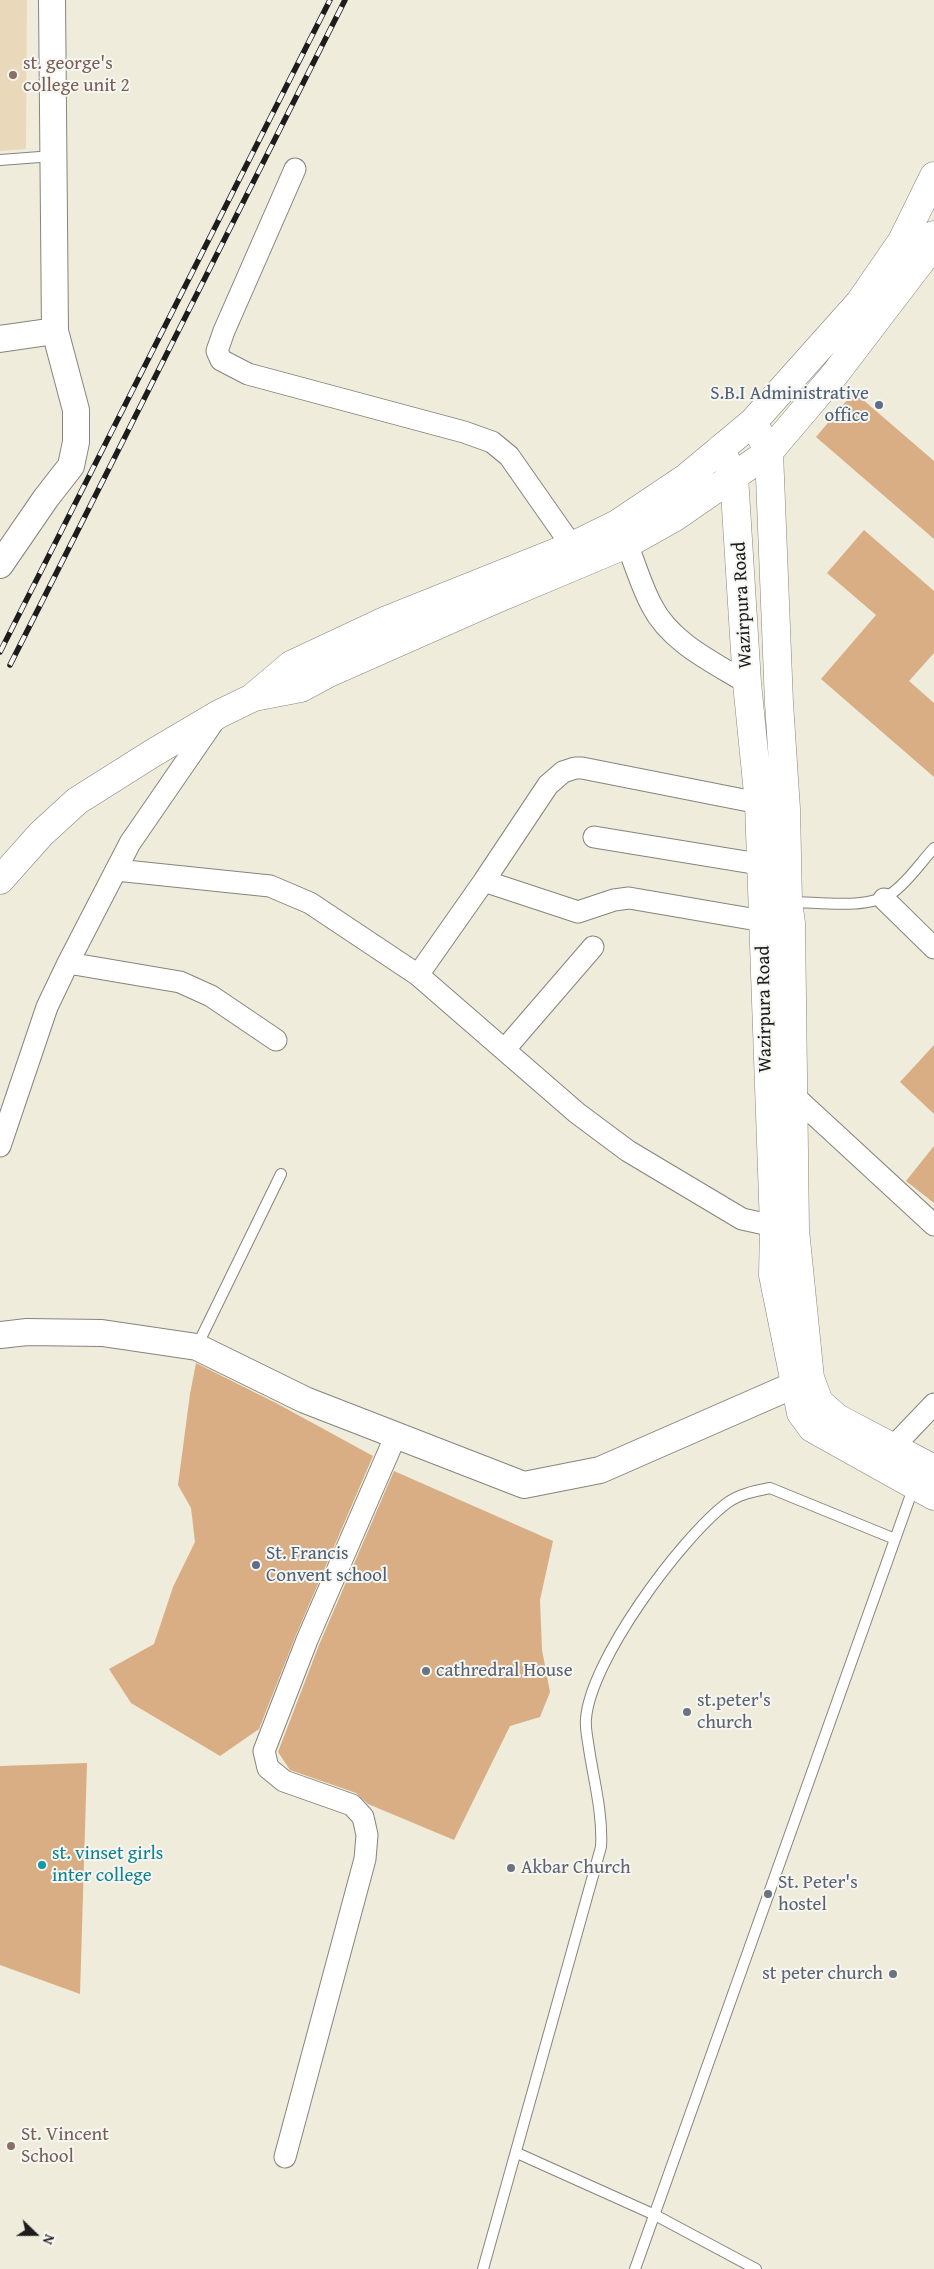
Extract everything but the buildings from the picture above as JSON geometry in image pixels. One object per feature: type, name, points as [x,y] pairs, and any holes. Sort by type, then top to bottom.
[{"type":"main road","points":[[0,880],[40,834],[77,801],[220,714],[252,698],[291,665],[387,620],[572,546],[622,534],[675,517],[770,452],[835,374],[918,250],[934,176]]},
{"type":"main road","points":[[252,698],[301,688],[329,673],[494,600],[622,534],[753,422],[860,302],[918,250]]},
{"type":"main road","name":"Wazirpura Road","points":[[753,422],[770,452],[778,703],[786,809],[787,869],[776,908],[766,1042],[784,1228],[802,1381],[801,1413],[812,1428],[927,1483]]},
{"type":"main road","name":"Wazirpura Road","points":[[720,449],[734,476],[747,683],[758,802],[760,865],[776,908],[793,1095],[784,1228]]},
{"type":"main road","name":"Wazirpura Road","points":[[802,1381],[818,1402],[836,1418],[892,1448],[927,1483]]},
{"type":"street","points":[[0,565],[70,466],[76,442],[76,410],[55,331],[52,0]]},
{"type":"street","points":[[295,169],[224,331],[217,351],[221,360],[248,374],[455,429],[492,442],[509,456],[572,546]]},
{"type":"street","points":[[0,339],[55,331]]},
{"type":"street","points":[[622,534],[652,606],[669,630],[680,640],[747,683]]},
{"type":"street","points":[[0,1146],[47,1008],[68,963],[130,843],[220,714]]},
{"type":"street","points":[[418,975],[484,882],[548,785],[563,772],[574,768],[758,802]]},
{"type":"street","points":[[594,837],[787,869]]},
{"type":"street","points":[[116,870],[270,886],[288,892],[310,903],[418,975],[577,1113],[628,1151],[742,1219],[784,1228]]},
{"type":"street","points":[[484,882],[578,912],[614,900],[629,898],[776,908]]},
{"type":"street","points":[[884,899],[934,948]]},
{"type":"street","points":[[505,1049],[593,947]]},
{"type":"street","points":[[68,963],[180,982],[211,996],[276,1040]]},
{"type":"street","points":[[793,1095],[934,1225]]},
{"type":"street","points":[[0,1335],[27,1332],[102,1334],[197,1347],[305,1400],[524,1485],[600,1470],[802,1381]]},
{"type":"street","points":[[892,1448],[934,1404]]},
{"type":"street","points":[[286,2157],[365,1859],[367,1834],[363,1817],[352,1805],[284,1781],[268,1768],[264,1751],[307,1640],[396,1435]]},
{"type":"lane","points":[[0,160],[52,156]]},
{"type":"lane","points":[[776,908],[869,903],[884,899],[895,892],[934,848]]},
{"type":"lane","points":[[197,1347],[281,1174]]},
{"type":"lane","points":[[635,2269],[895,1539],[927,1483]]},
{"type":"lane","points":[[483,2269],[517,2153],[601,1847],[602,1829],[585,1721],[588,1702],[599,1672],[655,1580],[704,1523],[728,1502],[749,1493],[770,1488],[895,1539]]},
{"type":"lane","points":[[517,2153],[655,2216],[756,2269]]},
{"type":"shaded area","name":"st. george's college unit 2","points":[[0,0],[27,0],[26,149],[0,151]]},
{"type":"railway","points":[[0,652],[330,0]]},
{"type":"railway","points":[[10,665],[345,0]]},
{"type":"place","name":"st. george's college unit 2","points":[[13,75]]},
{"type":"place","name":"S.B.I Administrative office","points":[[879,405]]},
{"type":"place","name":"St. Francis Convent school","points":[[256,1565]]},
{"type":"place","name":"cathredral House","points":[[426,1671]]},
{"type":"place","name":"st.peter's church","points":[[687,1712]]},
{"type":"place","name":"st. vinset girls inter college","points":[[42,1865]]},
{"type":"place","name":"Akbar Church","points":[[511,1868]]},
{"type":"place","name":"St. Peter's hostel","points":[[768,1894]]},
{"type":"place","name":"st peter church","points":[[893,1974]]},
{"type":"place","name":"St. Vincent School","points":[[11,2146]]}]
